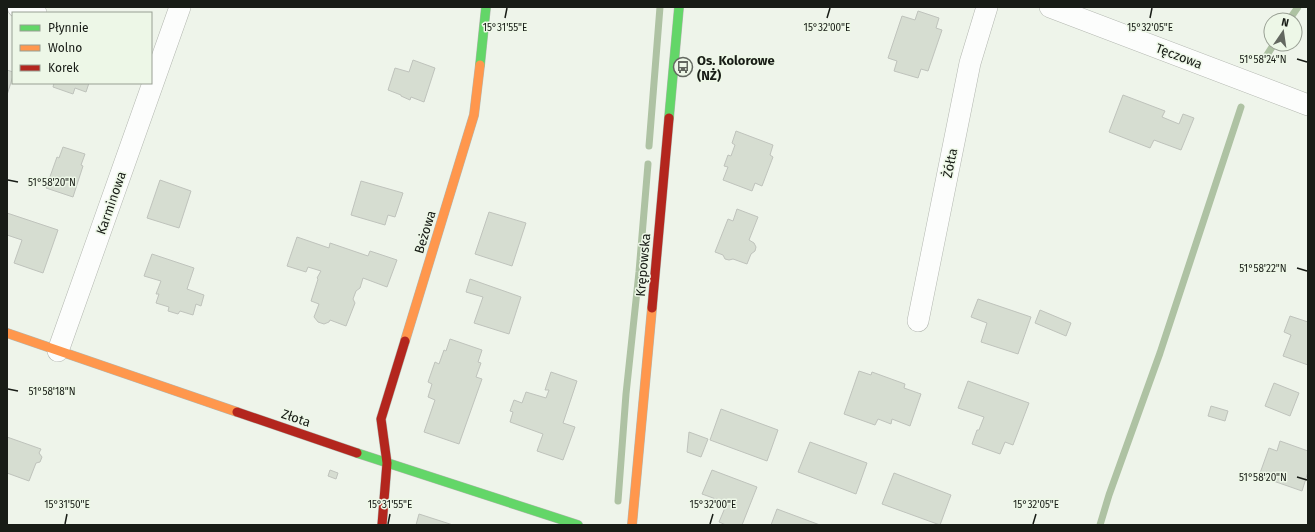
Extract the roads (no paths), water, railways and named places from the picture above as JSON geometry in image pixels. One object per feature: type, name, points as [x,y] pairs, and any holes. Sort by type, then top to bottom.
[{"type":"street","points":[[18,7],[33,12]]},
{"type":"street","name":"Karminowa","points":[[152,67],[157,52],[180,7]]},
{"type":"street","name":"Beżowa","points":[[382,525],[387,463],[381,419],[474,115],[486,7]]},
{"type":"street","name":"Krępowska","points":[[632,525],[679,7]]},
{"type":"street","name":"Żółta","points":[[918,321],[970,63],[987,7]]},
{"type":"street","name":"Tęczowa","points":[[1050,7],[1308,104]]},
{"type":"street","name":"Karminowa","points":[[58,351],[146,84]]},
{"type":"street","name":"Złota","points":[[7,333],[387,463],[578,525]]},
{"type":"waterway","points":[[649,146],[660,7]]},
{"type":"waterway","points":[[1295,12],[1298,7]]},
{"type":"waterway","points":[[1100,525],[1109,495],[1160,353],[1241,107]]},
{"type":"waterway","points":[[618,501],[626,394],[639,272],[648,164]]},
{"type":"place","name":"Os. Kolorowe (NŻ)","points":[[683,67]]}]
